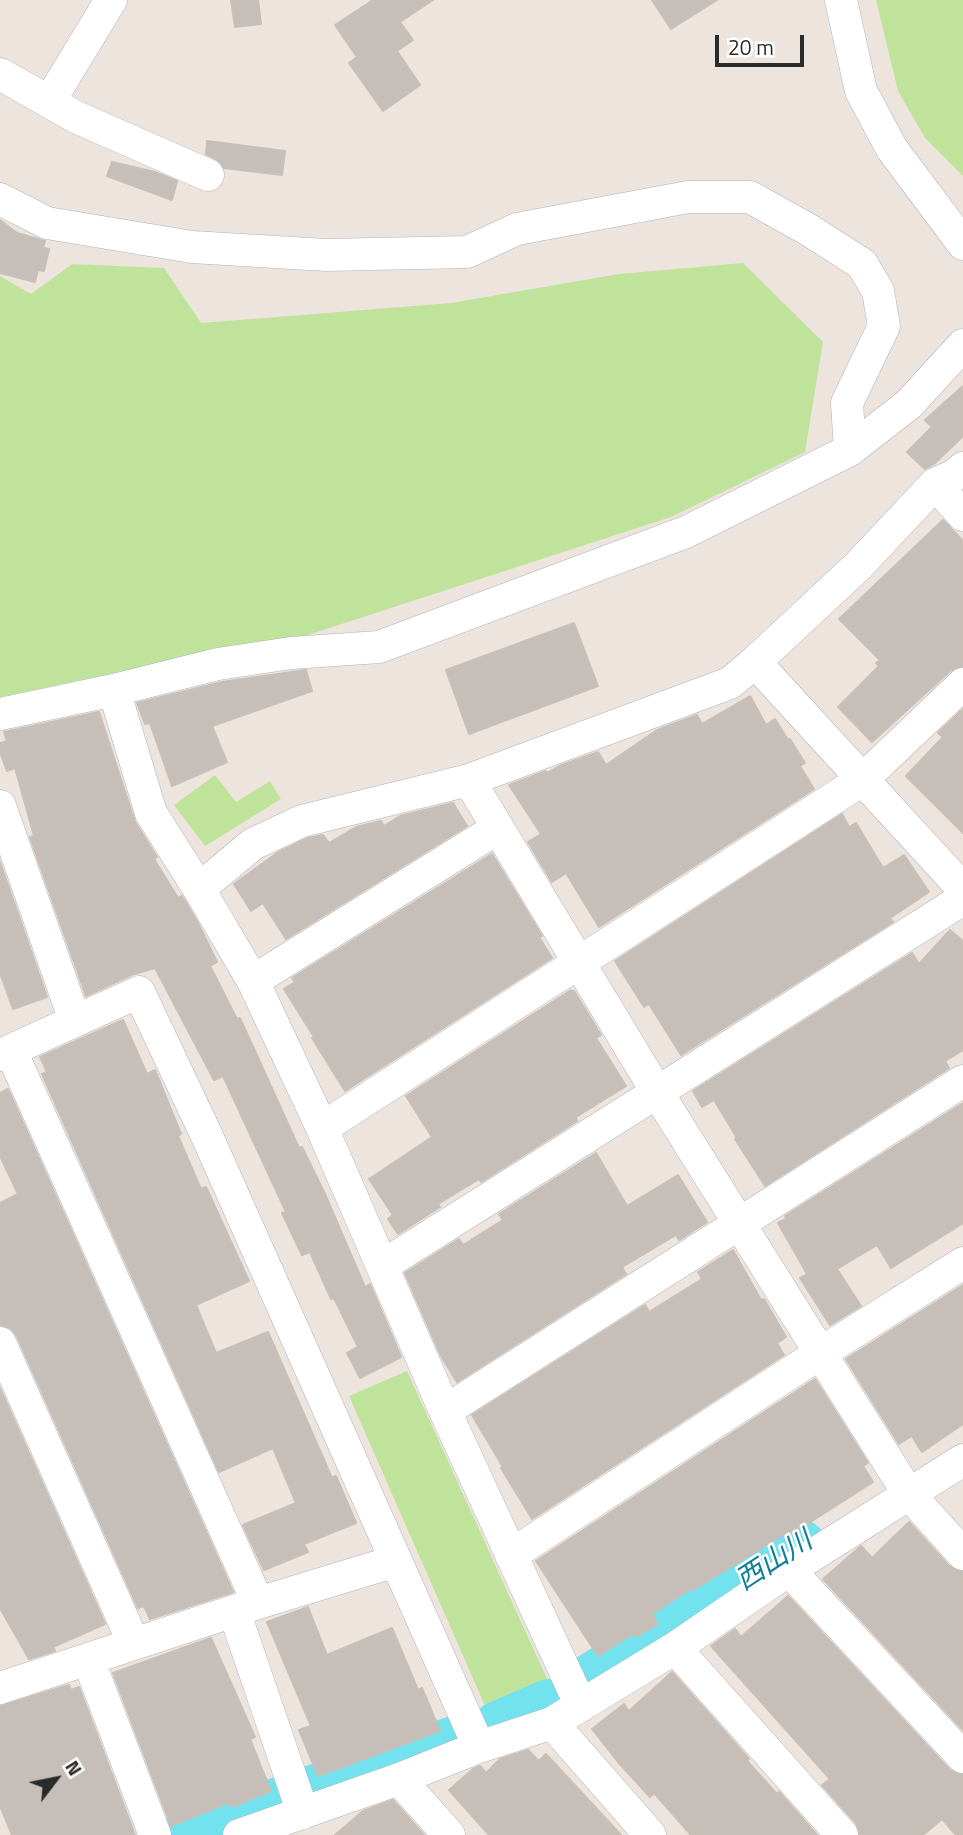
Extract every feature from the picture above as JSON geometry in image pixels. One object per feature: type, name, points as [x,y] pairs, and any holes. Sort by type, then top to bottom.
[{"type":"street","points":[[50,102],[111,0]]},
{"type":"street","points":[[841,0],[861,91],[892,149],[963,244]]},
{"type":"street","points":[[0,74],[76,117],[208,175]]},
{"type":"street","points":[[0,199],[47,223],[192,247],[326,255],[467,252],[517,229],[688,197],[750,197],[862,264],[878,291],[884,326],[847,404],[850,450]]},
{"type":"street","points":[[0,714],[218,664],[291,653],[379,647],[686,531],[850,450],[909,404],[963,345]]},
{"type":"street","points":[[200,889],[254,844],[302,821],[469,780],[730,683],[858,566],[935,484],[955,475],[963,468]]},
{"type":"street","points":[[935,484],[963,516]]},
{"type":"street","points":[[755,662],[963,889]]},
{"type":"street","points":[[322,1128],[862,780],[963,684]]},
{"type":"street","points":[[114,690],[151,813],[200,889],[253,981],[322,1128],[445,1411],[581,1706]]},
{"type":"street","points":[[469,780],[819,1354],[908,1493],[963,1555]]},
{"type":"street","points":[[0,806],[75,1021]]},
{"type":"street","points":[[253,981],[498,828]]},
{"type":"street","points":[[382,1266],[963,899]]},
{"type":"street","points":[[303,1813],[246,1607],[5,1053],[139,992],[206,1134],[479,1747]]},
{"type":"street","points":[[445,1411],[963,1081]]},
{"type":"street","points":[[511,1555],[963,1263]]},
{"type":"street","points":[[0,1343],[134,1644]]},
{"type":"street","points":[[242,1835],[399,1779],[479,1747],[552,1723],[676,1648],[789,1570],[963,1460]]},
{"type":"street","points":[[4,1678],[88,1659],[396,1561]]},
{"type":"street","points":[[789,1570],[963,1757]]},
{"type":"street","points":[[676,1648],[842,1835]]},
{"type":"street","points":[[88,1659],[155,1835]]},
{"type":"street","points":[[552,1723],[650,1835]]},
{"type":"street","points":[[399,1779],[449,1835]]},
{"type":"green space","points":[[876,0],[963,0],[963,176],[925,138],[898,91]]},
{"type":"green space","points":[[743,263],[823,342],[805,452],[671,517],[274,646],[228,649],[0,697],[0,276],[31,294],[72,264],[164,268],[201,323],[451,303],[619,274]]},
{"type":"green space","points":[[215,775],[236,802],[270,781],[281,799],[205,846],[174,805]]},
{"type":"green space","points":[[407,1371],[553,1692],[548,1704],[493,1724],[349,1396]]},
{"type":"building","points":[[231,0],[258,0],[261,24],[235,27]]},
{"type":"building","points":[[373,0],[433,0],[400,22],[413,40],[397,51],[420,85],[383,111],[349,63],[357,57],[335,25]]},
{"type":"building","points":[[652,0],[717,0],[671,29]]},
{"type":"building","points":[[207,141],[285,151],[282,175],[224,168],[216,159],[206,154]]},
{"type":"building","points":[[112,162],[155,172],[177,181],[172,200],[107,176]]},
{"type":"building","points":[[0,220],[17,233],[45,241],[43,248],[49,249],[44,271],[38,270],[35,282],[0,273]]},
{"type":"building","points":[[963,386],[963,436],[934,464],[925,469],[907,452],[932,427],[925,420]]},
{"type":"building","points":[[943,520],[963,541],[963,666],[950,671],[872,742],[838,707],[879,666],[876,663],[880,660],[839,619]]},
{"type":"building","points":[[574,623],[598,686],[469,734],[446,670]]},
{"type":"building","points":[[306,670],[312,691],[212,726],[227,762],[172,786],[150,723],[145,724],[137,703],[222,682]]},
{"type":"building","points":[[750,696],[766,725],[775,719],[788,740],[790,739],[805,763],[800,766],[814,789],[599,927],[566,873],[552,882],[528,842],[541,834],[509,785],[598,752],[606,765],[657,730],[697,715],[702,724]]},
{"type":"building","points":[[963,709],[963,833],[906,776],[943,737],[938,733]]},
{"type":"building","points":[[99,712],[135,822],[178,898],[182,896],[198,923],[217,962],[210,966],[237,1019],[240,1018],[299,1148],[302,1147],[325,1194],[365,1287],[370,1284],[401,1357],[360,1378],[347,1353],[358,1347],[334,1298],[331,1299],[310,1252],[302,1255],[282,1213],[286,1212],[223,1076],[214,1080],[155,968],[131,975],[86,996],[30,837],[34,836],[15,768],[7,771],[0,752],[0,743],[7,741],[4,732]]},
{"type":"building","points":[[453,803],[467,826],[286,939],[263,903],[251,911],[234,884],[277,853],[308,838],[323,835],[329,843],[356,827],[381,821],[384,826],[400,816]]},
{"type":"building","points":[[842,814],[849,827],[856,823],[883,868],[904,855],[929,892],[890,918],[893,922],[681,1055],[649,1004],[644,1007],[615,961]]},
{"type":"building","points":[[492,854],[542,936],[539,937],[552,958],[345,1091],[284,989],[295,982],[292,978]]},
{"type":"building","points":[[0,862],[47,997],[13,1009],[0,973]]},
{"type":"building","points":[[950,930],[963,941],[963,1050],[945,1061],[949,1068],[765,1186],[714,1100],[702,1107],[693,1091],[912,953],[919,964]]},
{"type":"building","points":[[571,990],[601,1035],[596,1038],[626,1086],[576,1117],[577,1121],[481,1182],[479,1179],[438,1204],[440,1207],[398,1234],[388,1219],[393,1215],[369,1179],[432,1137],[406,1096]]},
{"type":"building","points":[[123,1020],[147,1074],[155,1070],[181,1134],[178,1136],[201,1189],[206,1187],[249,1281],[196,1305],[216,1353],[268,1332],[332,1478],[336,1476],[356,1523],[304,1544],[308,1552],[264,1570],[243,1525],[296,1503],[273,1448],[219,1472],[42,1074],[47,1072],[40,1057]]},
{"type":"building","points":[[8,1089],[233,1592],[150,1619],[144,1606],[138,1608],[17,1336],[10,1328],[0,1325],[0,1203],[18,1194],[0,1156],[0,1093]]},
{"type":"building","points":[[963,1103],[963,1223],[891,1268],[877,1245],[837,1269],[861,1306],[830,1325],[800,1278],[807,1274],[778,1223]]},
{"type":"building","points":[[596,1153],[627,1206],[678,1175],[707,1222],[679,1240],[676,1235],[622,1267],[626,1274],[457,1382],[441,1356],[405,1273],[459,1239],[463,1245],[503,1220],[499,1214]]},
{"type":"building","points":[[733,1250],[761,1300],[764,1299],[786,1337],[777,1343],[784,1355],[532,1519],[472,1415],[645,1305],[649,1312],[702,1279],[698,1272]]},
{"type":"building","points":[[963,1285],[963,1424],[922,1452],[912,1436],[899,1444],[846,1359]]},
{"type":"building","points":[[815,1379],[868,1463],[863,1466],[873,1482],[790,1535],[788,1532],[693,1590],[692,1588],[652,1614],[658,1624],[636,1637],[634,1633],[598,1656],[536,1561]]},
{"type":"building","points":[[0,1388],[105,1624],[53,1647],[55,1651],[29,1659],[0,1608]]},
{"type":"building","points":[[909,1522],[949,1566],[963,1572],[963,1730],[823,1579],[861,1546],[872,1558]]},
{"type":"building","points":[[788,1596],[950,1770],[963,1775],[963,1835],[956,1835],[942,1819],[923,1835],[860,1835],[856,1823],[822,1785],[830,1779],[711,1646],[735,1629],[741,1637]]},
{"type":"building","points":[[308,1607],[327,1655],[392,1628],[418,1690],[422,1688],[440,1731],[318,1776],[299,1730],[311,1726],[267,1622]]},
{"type":"building","points":[[211,1638],[255,1737],[250,1739],[271,1791],[232,1807],[230,1802],[171,1826],[113,1673]]},
{"type":"building","points":[[672,1672],[749,1759],[747,1761],[817,1835],[691,1835],[654,1793],[650,1797],[618,1762],[592,1729],[624,1704],[629,1711]]},
{"type":"building","points":[[69,1685],[71,1690],[79,1687],[135,1835],[12,1835],[0,1806],[0,1706]]},
{"type":"building","points":[[528,1750],[539,1761],[546,1754],[621,1835],[489,1835],[449,1790],[473,1769],[480,1766],[486,1773],[500,1759]]},
{"type":"building","points":[[393,1800],[424,1835],[335,1835],[363,1811]]},
{"type":"waterway","name":"西山川","points":[[587,1682],[801,1546]]},
{"type":"waterway","name":"西山川","points":[[498,1727],[549,1705]]},
{"type":"waterway","name":"西山川","points":[[187,1835],[454,1742]]}]
